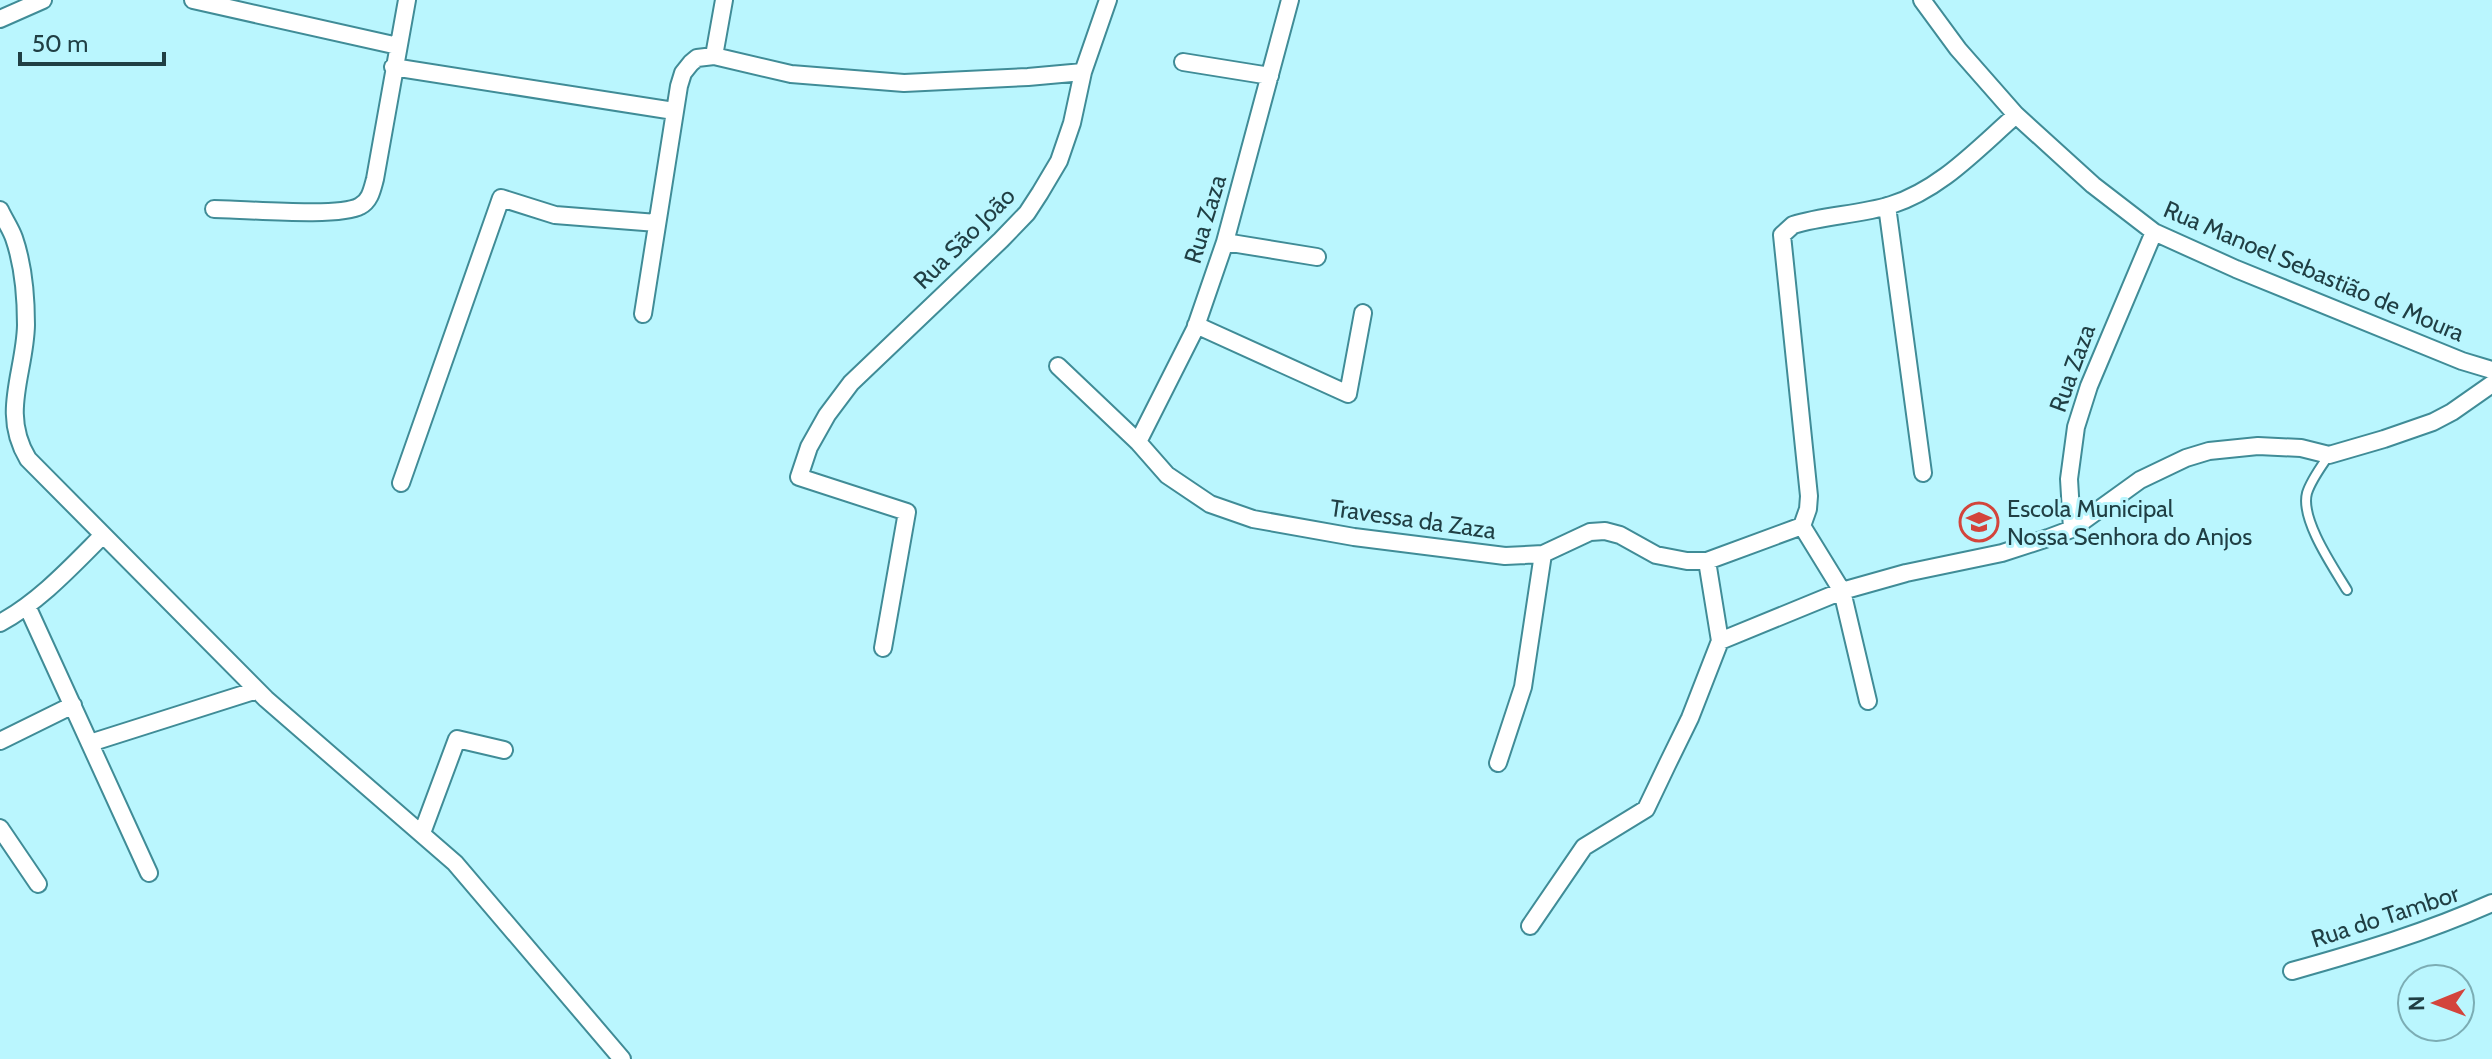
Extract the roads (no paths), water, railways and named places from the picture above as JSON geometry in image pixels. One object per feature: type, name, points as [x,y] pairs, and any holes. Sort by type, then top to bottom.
[{"type":"street","points":[[0,19],[43,0]]},
{"type":"street","points":[[193,0],[398,46]]},
{"type":"street","points":[[214,209],[321,212],[363,205],[375,179],[407,0]]},
{"type":"street","points":[[714,56],[724,0]]},
{"type":"street","name":"Rua São João","points":[[883,648],[907,512],[799,477],[809,447],[827,415],[851,383],[1027,213],[1059,161],[1072,123],[1083,72],[1108,0]]},
{"type":"street","name":"Rua Zaza","points":[[1138,442],[1196,325],[1225,242],[1290,0]]},
{"type":"street","name":"Rua Manoel Sebastião de Moura","points":[[1922,0],[1958,49],[2016,115],[2069,165],[2154,232],[2236,269],[2462,361],[2492,370]]},
{"type":"street","points":[[643,314],[674,111],[681,78],[686,67],[697,58],[714,56],[791,74],[892,83],[1083,72]]},
{"type":"street","points":[[1183,62],[1270,76]]},
{"type":"street","points":[[393,67],[674,111]]},
{"type":"street","points":[[1868,701],[1842,591],[1802,526],[1809,496],[1782,235],[1789,226],[1887,206],[1918,195],[1936,184],[2016,115]]},
{"type":"street","points":[[401,483],[501,198],[555,215],[657,223]]},
{"type":"street","points":[[1887,206],[1923,473]]},
{"type":"street","points":[[0,210],[14,238],[25,300],[26,325],[15,398],[15,430],[28,459],[257,690],[455,863],[622,1059]]},
{"type":"street","name":"Rua Zaza","points":[[2072,529],[2069,479],[2076,427],[2089,386],[2154,232]]},
{"type":"street","points":[[1225,242],[1317,257]]},
{"type":"street","points":[[1196,325],[1348,394],[1363,313]]},
{"type":"street","name":"Travessa da Zaza","points":[[1058,366],[1138,442],[1167,475],[1210,504],[1253,519],[1470,553],[1520,556],[1543,554],[1590,532],[1605,531],[1620,535],[1665,558],[1687,561],[1707,561],[1802,526]]},
{"type":"street","points":[[1720,641],[1842,591],[1906,573],[2002,553],[2072,529],[2140,480],[2186,458],[2209,451],[2258,446],[2301,448],[2329,455],[2433,422],[2492,384]]},
{"type":"street","points":[[0,623],[45,592],[103,535]]},
{"type":"street","points":[[1498,763],[1523,687],[1543,554]]},
{"type":"street","points":[[1530,926],[1584,847],[1646,809],[1690,718],[1720,641],[1707,561]]},
{"type":"street","points":[[27,606],[149,873]]},
{"type":"street","points":[[90,743],[257,690]]},
{"type":"street","points":[[0,741],[73,705]]},
{"type":"street","points":[[422,833],[457,739],[504,750]]},
{"type":"street","points":[[0,828],[38,884]]},
{"type":"street","name":"Rua do Tambor","points":[[2292,971],[2383,945],[2492,903]]},
{"type":"lane","points":[[2329,455],[2308,492],[2306,510],[2314,532],[2347,590]]},
{"type":"place","name":"Escola Municipal Nossa Senhora do Anjos","points":[[1979,522]]}]
